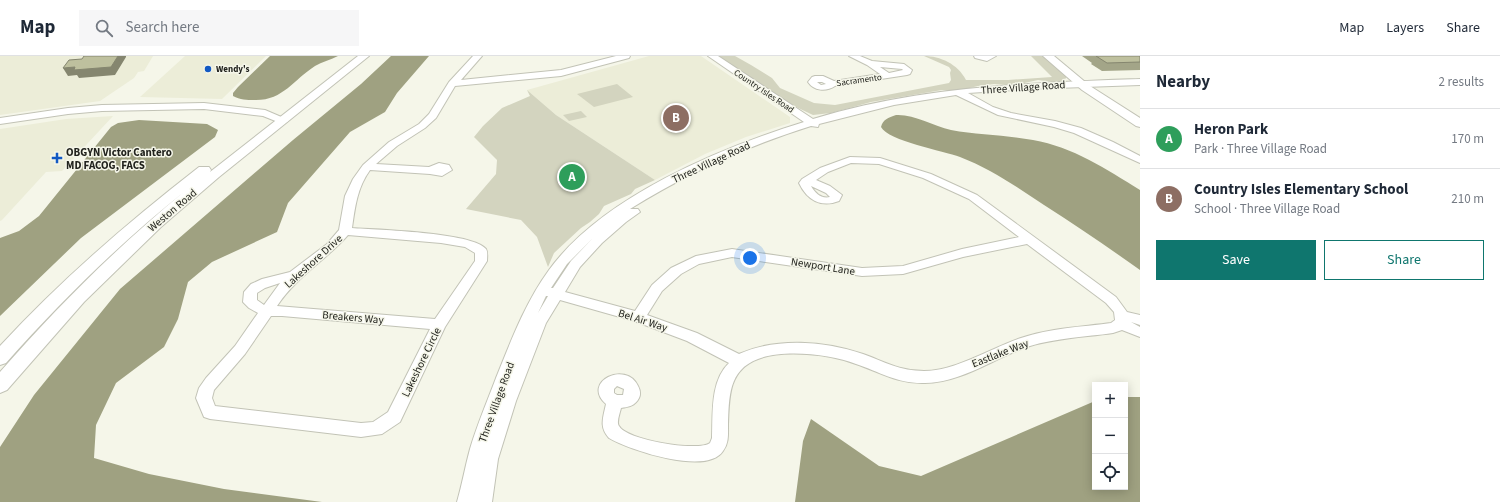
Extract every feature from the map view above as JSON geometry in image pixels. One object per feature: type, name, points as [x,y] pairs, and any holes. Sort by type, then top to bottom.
[{"type":"main road","name":"Weston Road","points":[[0,386],[83,292],[126,250],[274,120],[351,56]]},
{"type":"main road","name":"Weston Road","points":[[0,358],[65,289],[129,230],[274,120],[364,56]]},
{"type":"main road","points":[[1048,56],[1140,123]]},
{"type":"main road","points":[[1060,56],[1090,86],[1140,113]]},
{"type":"street","name":"Lakeshore Drive","points":[[204,398],[207,388],[211,382],[240,350],[278,294],[294,276],[331,247],[345,231],[351,196],[358,179],[367,167],[393,144],[422,126],[433,116],[452,84],[478,56]]},
{"type":"street","points":[[452,84],[561,73],[626,56]]},
{"type":"street","name":"Country Isles Road","points":[[712,56],[813,124]]},
{"type":"street","name":"Sacramento","points":[[853,56],[870,63],[887,76]]},
{"type":"street","points":[[978,56],[988,58],[992,56]]},
{"type":"street","name":"Sacramento","points":[[831,84],[887,76],[907,72],[908,70],[904,67],[870,63]]},
{"type":"street","points":[[460,74],[505,78]]},
{"type":"street","name":"Three Village Road","points":[[813,124],[879,110],[969,100],[1015,92],[1140,82]]},
{"type":"street","name":"Three Village Road","points":[[466,502],[476,458],[496,399],[526,321],[549,292],[598,240],[622,219],[648,202],[721,164],[754,149],[813,124],[873,106],[954,93],[1009,87],[1140,86]]},
{"type":"street","points":[[954,93],[990,113],[1054,124],[1090,135],[1140,160]]},
{"type":"street","points":[[0,121],[68,111],[151,106],[182,108],[274,120]]},
{"type":"street","points":[[806,181],[824,170],[850,160],[880,161],[927,176],[973,197],[1111,300],[1118,307],[1123,323],[1128,328],[1140,332]]},
{"type":"street","points":[[367,167],[434,171]]},
{"type":"street","name":"Lakeshore Circle","points":[[204,398],[210,412],[361,430],[376,429],[394,418],[439,325],[481,261],[481,251],[468,244],[441,240],[345,231]]},
{"type":"street","name":"Newport Lane","points":[[638,317],[657,288],[676,272],[696,260],[732,253],[869,272],[903,270],[962,253],[1030,239]]},
{"type":"street","points":[[266,311],[255,307],[250,302],[250,294],[252,290],[258,286],[270,282],[294,276]]},
{"type":"street","name":"Three Village Road","points":[[483,502],[490,459],[508,401],[539,322],[549,292]]},
{"type":"street","name":"Bel Air Way","points":[[549,292],[638,317],[692,336],[739,361]]},
{"type":"street","name":"Breakers Way","points":[[266,311],[282,311],[439,325]]},
{"type":"street","points":[[1123,319],[1128,317],[1140,320]]},
{"type":"street","name":"Eastlake Way","points":[[739,361],[753,354],[770,350],[801,348],[832,351],[860,359],[896,374],[931,377],[950,373],[1026,342],[1049,336],[1113,328],[1121,323],[1123,319]]},
{"type":"street","points":[[614,402],[610,423],[615,434],[637,444],[684,454],[708,452],[714,450],[718,446],[724,389],[730,371],[739,361]]},
{"type":"shaded area","points":[[0,56],[153,56],[144,71],[138,72],[134,78],[100,101],[0,115]]},
{"type":"shaded area","points":[[185,56],[266,56],[222,99],[140,97]]},
{"type":"shaded area","points":[[270,56],[338,56],[315,66],[287,89],[273,97],[249,100],[233,96],[233,93],[238,87]]},
{"type":"shaded area","points":[[391,56],[429,56],[397,93],[385,112],[350,132],[288,203],[277,232],[212,262],[188,282],[178,319],[164,347],[116,383],[96,425],[94,458],[149,474],[224,489],[322,502],[0,502],[0,447],[34,395],[120,289],[293,140],[361,84]]},
{"type":"shaded area","points":[[649,56],[701,56],[790,117],[790,123],[746,137],[705,154],[655,180],[556,115],[527,90]]},
{"type":"shaded area","points":[[718,56],[735,56],[772,78],[780,88],[814,103],[835,105],[949,83],[951,80],[951,70],[949,67],[924,56],[942,59],[948,62],[963,74],[966,80],[1008,80],[1052,77],[1031,56],[1047,56],[1066,75],[1066,78],[1062,82],[1058,83],[1038,80],[1017,86],[994,84],[957,91],[942,90],[871,102],[831,113],[813,115],[794,106]]},
{"type":"shaded area","points":[[617,84],[633,97],[594,107],[577,94]]},
{"type":"shaded area","points":[[527,90],[556,115],[655,180],[635,189],[631,194],[604,206],[599,214],[581,228],[554,253],[548,267],[537,237],[521,220],[466,209],[496,174],[497,160],[474,137],[502,108],[530,96]]},
{"type":"shaded area","points":[[581,111],[587,117],[569,121],[563,115]]},
{"type":"shaded area","points":[[896,115],[910,116],[951,130],[1023,138],[1048,143],[1075,153],[1115,174],[1140,190],[1140,270],[1069,221],[993,173],[960,157],[905,141],[886,132],[881,127],[883,122]]},
{"type":"shaded area","points":[[113,116],[62,171],[46,172],[0,221],[0,129],[66,119]]},
{"type":"shaded area","points":[[139,120],[207,124],[218,130],[215,137],[81,238],[0,316],[0,238],[19,231],[39,216],[111,127],[118,123]]},
{"type":"shaded area","points":[[1128,397],[1140,397],[1140,502],[795,502],[803,441],[811,419],[879,466],[921,476],[1092,402],[1092,490],[1128,490]]},
{"type":"building","points":[[84,56],[118,56],[111,67],[74,70],[75,67],[63,68],[69,60],[82,59]]},
{"type":"building","points":[[1096,56],[1140,56],[1140,62],[1107,63]]},
{"type":"place","name":"Wendy's","points":[[208,69]]},
{"type":"place","name":"Country Isles Elementary School","points":[[676,118]]},
{"type":"place","name":"OBGYN Victor Cantero MD FACOG, FACS","points":[[57,158]]},
{"type":"place","name":"Heron Park","points":[[572,177]]}]
